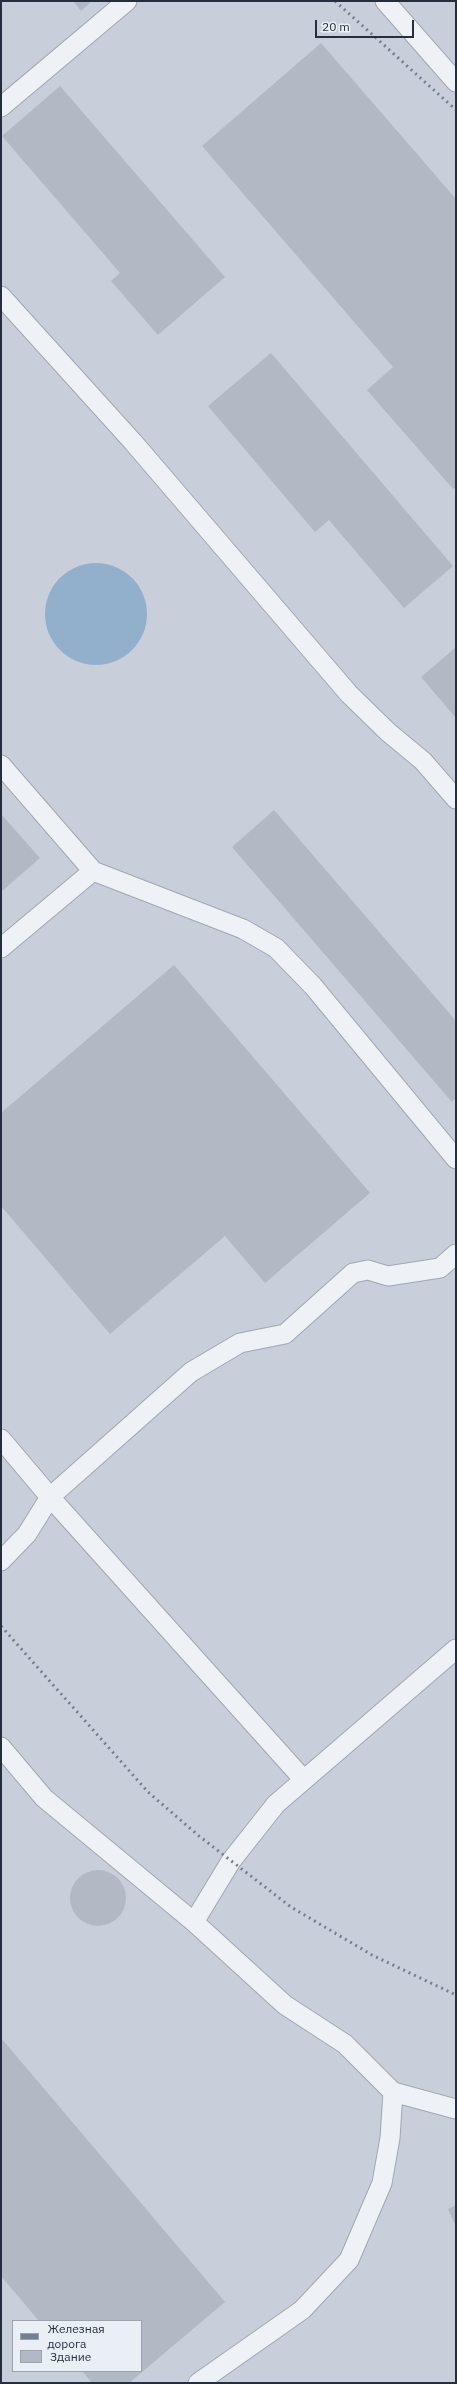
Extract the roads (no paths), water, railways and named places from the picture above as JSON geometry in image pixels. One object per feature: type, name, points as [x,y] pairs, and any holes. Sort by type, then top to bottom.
[{"type":"lane","points":[[1,107],[127,1]]},
{"type":"lane","points":[[385,1],[456,82]]},
{"type":"lane","points":[[1,296],[133,442],[349,694],[388,732],[423,761],[456,799]]},
{"type":"lane","points":[[1,765],[93,871],[243,929],[276,948],[313,986],[456,1159]]},
{"type":"lane","points":[[1,948],[93,871]]},
{"type":"lane","points":[[1,1561],[27,1534],[50,1497],[191,1372],[240,1343],[284,1334],[353,1273],[368,1270],[388,1276],[440,1268],[456,1254]]},
{"type":"lane","points":[[1,1439],[50,1497],[304,1780]]},
{"type":"lane","points":[[194,1922],[232,1861],[276,1804],[456,1649]]},
{"type":"lane","points":[[1,1746],[44,1798],[194,1922],[285,2005],[345,2044],[393,2092],[456,2109]]},
{"type":"lane","points":[[198,2383],[302,2310],[349,2260],[382,2183],[390,2138],[393,2092]]},
{"type":"water","points":[[96,563],[115,567],[132,578],[143,595],[147,614],[143,633],[132,650],[115,661],[96,665],[77,661],[60,650],[49,633],[45,614],[49,595],[60,578],[77,567]]},
{"type":"railway","points":[[335,1],[456,110]]},
{"type":"railway","points":[[1,1626],[148,1792],[199,1836],[291,1907],[372,1955],[456,1995]]}]
